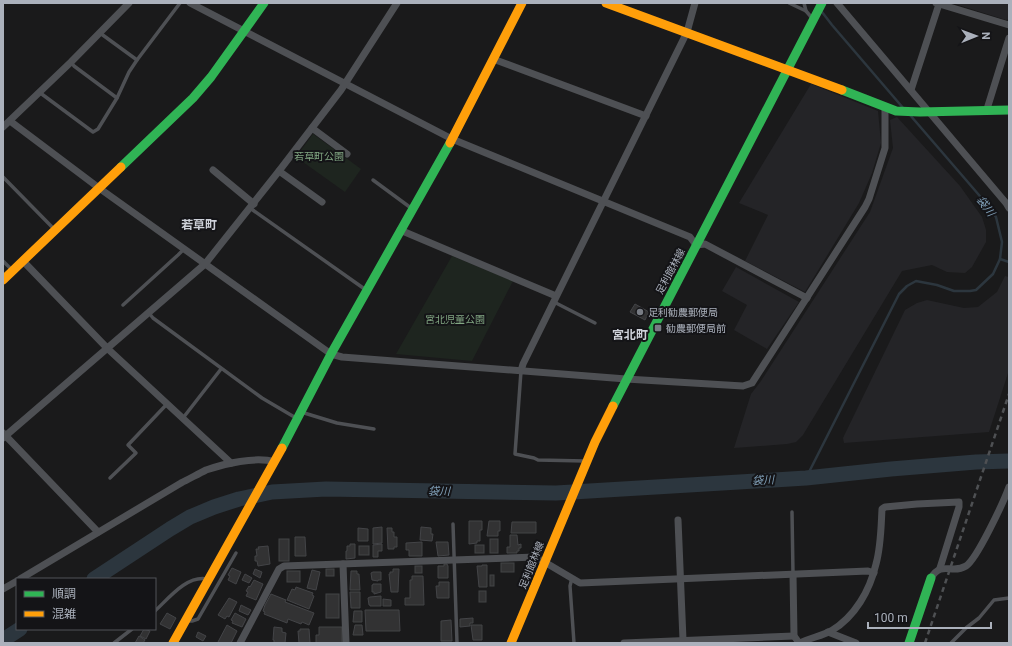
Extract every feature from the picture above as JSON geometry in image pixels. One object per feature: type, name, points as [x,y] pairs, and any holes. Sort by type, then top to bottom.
[{"type":"street","points":[[3,127],[71,62],[129,3]]},
{"type":"street","points":[[190,3],[452,139],[690,237],[696,245],[705,244],[807,298]]},
{"type":"street","points":[[3,280],[202,88],[264,3]]},
{"type":"street","points":[[98,532],[4,436],[108,349],[205,264],[252,206],[346,84],[397,3]]},
{"type":"street","points":[[173,643],[272,466],[331,354],[452,139],[522,3]]},
{"type":"street","points":[[608,3],[896,111],[925,112],[987,109],[1009,110]]},
{"type":"street","points":[[522,371],[523,364],[687,32],[695,3]]},
{"type":"street","name":"足利館林線","points":[[511,643],[595,442],[626,379],[822,3]]},
{"type":"street","points":[[837,3],[911,90],[925,112],[1009,208]]},
{"type":"street","points":[[911,90],[937,3],[1009,25]]},
{"type":"street","points":[[987,109],[1009,38]]},
{"type":"street","points":[[493,59],[646,116]]},
{"type":"street","points":[[10,121],[99,188],[331,354],[342,357],[522,371],[743,386],[752,383],[869,200],[885,148],[885,107]]},
{"type":"street","points":[[312,128],[347,154]]},
{"type":"street","points":[[213,170],[252,206]]},
{"type":"street","points":[[279,171],[322,202]]},
{"type":"street","points":[[400,230],[555,299]]},
{"type":"street","points":[[23,261],[108,349],[231,463]]},
{"type":"street","points":[[22,578],[181,483],[206,470],[231,463],[264,460],[272,466]]},
{"type":"street","points":[[940,568],[958,568],[968,565],[974,558],[1008,490]]},
{"type":"street","points":[[793,574],[794,636],[800,643],[828,632],[841,624],[862,600],[877,563],[882,509],[917,504],[959,502],[940,568],[931,578],[909,643]]},
{"type":"street","points":[[678,520],[683,640]]},
{"type":"street","points":[[240,643],[279,569],[284,566],[536,557],[580,583],[868,571],[874,573]]},
{"type":"street","points":[[343,564],[346,643]]},
{"type":"street","points":[[3,589],[16,582]]},
{"type":"street","points":[[828,632],[856,643]]},
{"type":"street","points":[[624,643],[794,636]]},
{"type":"lane","points":[[40,92],[93,132],[98,128],[117,98],[129,72],[137,60],[180,3]]},
{"type":"lane","points":[[789,3],[806,11],[814,19]]},
{"type":"lane","points":[[804,3],[806,11]]},
{"type":"lane","points":[[100,33],[137,60]]},
{"type":"lane","points":[[71,62],[74,66],[117,98]]},
{"type":"lane","points":[[3,177],[55,230]]},
{"type":"lane","points":[[373,180],[412,208]]},
{"type":"lane","points":[[252,206],[367,291]]},
{"type":"lane","points":[[123,305],[178,256],[184,248]]},
{"type":"lane","points":[[3,261],[12,271]]},
{"type":"lane","points":[[555,299],[595,323]]},
{"type":"lane","points":[[149,313],[153,318],[262,398],[298,415],[374,429]]},
{"type":"lane","points":[[183,418],[221,369]]},
{"type":"lane","points":[[522,371],[515,454],[538,460],[586,462]]},
{"type":"lane","points":[[110,478],[136,453],[128,444],[167,403]]},
{"type":"lane","points":[[792,512],[793,574]]},
{"type":"lane","points":[[452,524],[457,643]]},
{"type":"lane","points":[[186,621],[198,619],[236,553]]},
{"type":"lane","points":[[156,610],[188,582],[198,578],[208,580]]},
{"type":"lane","points":[[572,578],[570,586],[574,643]]},
{"type":"lane","points":[[951,643],[979,618],[994,600],[1009,598]]},
{"type":"lane","points":[[114,643],[131,630]]},
{"type":"shaded area","points":[[952,3],[1009,3],[1009,19],[1006,20]]},
{"type":"shaded area","points":[[811,84],[878,111],[881,143],[872,173],[859,203],[805,292],[745,261],[768,215],[739,203]]},
{"type":"shaded area","points":[[897,117],[960,186],[982,217],[986,230],[986,242],[972,267],[965,273],[947,272],[932,265],[902,271],[803,435],[796,442],[734,448],[751,394],[761,381],[870,212],[893,148],[890,120]]},
{"type":"shaded area","points":[[736,267],[799,302],[767,349],[734,330],[747,305],[722,291]]},
{"type":"shaded area","points":[[1005,276],[1009,277],[1009,370],[989,432],[844,443],[843,438],[905,310],[917,303],[927,300],[964,308],[978,307],[997,292]]},
{"type":"green space","name":"若草町公園","points":[[313,134],[361,169],[345,192],[296,157]]},
{"type":"green space","name":"宮北児童公園","points":[[452,256],[513,281],[472,361],[396,354]]},
{"type":"building","name":"足利勧農郵便局","points":[[635,304],[649,312],[645,320],[630,312]]},
{"type":"building","points":[[469,521],[482,521],[480,541],[477,541],[477,543],[469,544]]},
{"type":"building","points":[[489,521],[500,521],[500,531],[498,531],[498,536],[487,536]]},
{"type":"building","points":[[512,522],[536,522],[536,533],[511,533]]},
{"type":"building","points":[[382,527],[382,543],[373,544],[373,528]]},
{"type":"building","points":[[421,527],[431,528],[431,534],[433,534],[432,541],[420,540]]},
{"type":"building","points":[[358,528],[368,529],[368,541],[358,541]]},
{"type":"building","points":[[387,528],[392,528],[394,537],[397,537],[397,547],[394,547],[394,549],[388,549]]},
{"type":"building","points":[[510,535],[517,535],[518,545],[521,544],[521,548],[519,548],[517,553],[507,553],[507,547],[510,547]]},
{"type":"building","points":[[295,537],[305,537],[306,556],[295,556]]},
{"type":"building","points":[[279,539],[289,539],[289,561],[279,561]]},
{"type":"building","points":[[490,539],[498,539],[498,553],[490,553]]},
{"type":"building","points":[[422,542],[422,556],[409,556],[409,550],[406,550],[406,543]]},
{"type":"building","points":[[436,542],[448,542],[449,555],[438,556]]},
{"type":"building","points":[[350,544],[355,544],[355,558],[346,559],[347,546],[350,546]]},
{"type":"building","points":[[382,544],[382,551],[378,551],[378,557],[373,557],[373,545]]},
{"type":"building","points":[[475,545],[484,545],[484,553],[475,553]]},
{"type":"building","points":[[268,546],[270,564],[258,566],[257,561],[255,561],[255,556],[257,556],[256,549],[259,549],[258,547]]},
{"type":"building","points":[[359,546],[369,546],[369,555],[359,555]]},
{"type":"building","points":[[501,563],[514,563],[514,572],[501,572]]},
{"type":"building","points":[[444,564],[447,564],[448,566],[448,578],[438,578],[438,566],[444,566]]},
{"type":"building","points":[[487,565],[487,587],[479,587],[477,566]]},
{"type":"building","points":[[415,566],[422,566],[422,573],[415,573]]},
{"type":"building","points":[[232,568],[241,572],[236,584],[228,580],[230,576],[228,575]]},
{"type":"building","points":[[255,569],[262,572],[260,578],[253,574]]},
{"type":"building","points":[[326,569],[334,569],[334,576],[326,576]]},
{"type":"building","points":[[393,569],[399,569],[398,592],[391,592],[389,574],[390,572],[393,572]]},
{"type":"building","points":[[312,570],[320,572],[316,590],[307,588]]},
{"type":"building","points":[[287,571],[300,571],[300,582],[287,582]]},
{"type":"building","points":[[351,571],[357,571],[357,574],[359,574],[360,590],[350,590]]},
{"type":"building","points":[[381,572],[381,580],[372,580],[371,573]]},
{"type":"building","points":[[245,574],[252,578],[249,583],[242,580]]},
{"type":"building","points":[[490,575],[494,575],[494,586],[490,586]]},
{"type":"building","points":[[412,576],[423,576],[424,605],[405,605],[405,598],[410,598],[410,580],[412,580]]},
{"type":"building","points":[[254,580],[263,584],[256,600],[246,596],[248,592],[246,591]]},
{"type":"building","points":[[439,582],[449,582],[449,598],[437,598],[436,586],[439,586]]},
{"type":"building","points":[[373,584],[381,584],[381,592],[374,594],[374,592],[372,592]]},
{"type":"building","points":[[296,587],[313,593],[312,595],[314,596],[309,609],[287,600],[292,589],[295,590]]},
{"type":"building","points":[[479,591],[486,591],[486,602],[479,602]]},
{"type":"building","points":[[350,592],[360,592],[360,608],[351,608]]},
{"type":"building","points":[[271,594],[286,600],[285,602],[314,613],[309,625],[302,622],[301,624],[288,619],[287,623],[264,614],[265,612],[263,611],[265,605]]},
{"type":"building","points":[[326,594],[339,594],[339,618],[326,618]]},
{"type":"building","points":[[381,596],[381,606],[369,605],[368,598]]},
{"type":"building","points":[[229,598],[237,602],[229,617],[227,616],[225,619],[218,615]]},
{"type":"building","points":[[383,599],[391,600],[391,606],[383,606]]},
{"type":"building","points":[[241,605],[251,610],[248,615],[239,611]]},
{"type":"building","points":[[365,610],[399,610],[400,631],[366,631]]},
{"type":"building","points":[[354,611],[362,611],[362,622],[353,622]]},
{"type":"building","points":[[167,613],[176,618],[170,629],[160,624]]},
{"type":"building","points":[[235,613],[246,619],[242,627],[232,623],[233,621],[231,620]]},
{"type":"building","points":[[473,618],[473,623],[470,623],[470,626],[460,627],[460,619]]},
{"type":"building","points":[[451,620],[452,641],[441,641],[441,621]]},
{"type":"building","points":[[227,625],[237,631],[231,643],[219,643],[218,642]]},
{"type":"building","points":[[355,625],[362,625],[363,635],[353,635]]},
{"type":"building","points":[[471,625],[482,625],[482,640],[473,640]]},
{"type":"building","points":[[274,627],[282,628],[282,632],[286,633],[285,643],[274,643]]},
{"type":"building","points":[[319,627],[342,627],[342,643],[316,643],[316,635],[319,635]]},
{"type":"building","points":[[300,629],[309,629],[310,643],[299,643],[298,631],[300,631]]},
{"type":"building","points":[[143,630],[150,631],[146,639],[140,636]]},
{"type":"building","points":[[198,632],[206,636],[203,641],[196,637]]},
{"type":"building","points":[[139,636],[145,640],[143,643],[135,643]]},
{"type":"waterway","name":"袋川","points":[[822,12],[904,109]]},
{"type":"waterway","name":"袋川","points":[[806,478],[899,294],[907,286],[916,281],[937,285],[954,291],[976,290],[993,274],[1000,259],[1002,242],[996,217],[985,202],[910,115]]},
{"type":"waterway","points":[[1000,259],[1009,262]]},
{"type":"waterway","name":"袋川","points":[[96,578],[190,517],[239,499],[272,492],[326,489],[556,493],[806,478],[891,469],[976,462],[1009,461]]},
{"type":"waterway","name":"袋川","points":[[3,640],[18,630]]},
{"type":"railway","points":[[925,643],[1009,394]]},
{"type":"traffic: fast","points":[[121,167],[193,98],[211,77],[264,3]]},
{"type":"traffic: fast","points":[[613,406],[822,3]]},
{"type":"traffic: fast","points":[[842,90],[896,111],[920,112],[1009,110]]},
{"type":"traffic: fast","points":[[282,448],[331,354],[450,143]]},
{"type":"traffic: fast","points":[[909,643],[931,578]]},
{"type":"traffic: slow","points":[[450,143],[522,3]]},
{"type":"traffic: slow","points":[[606,3],[842,90]]},
{"type":"traffic: slow","points":[[3,280],[121,167]]},
{"type":"traffic: slow","points":[[511,643],[595,442],[613,406]]},
{"type":"traffic: slow","points":[[173,643],[282,448]]},
{"type":"place","name":"足利勧農郵便局","points":[[640,312]]},
{"type":"place","name":"勧農郵便局前","points":[[658,328]]},
{"type":"district","name":"若草町","points":[[199,225]]},
{"type":"district","name":"宮北町","points":[[630,335]]}]
